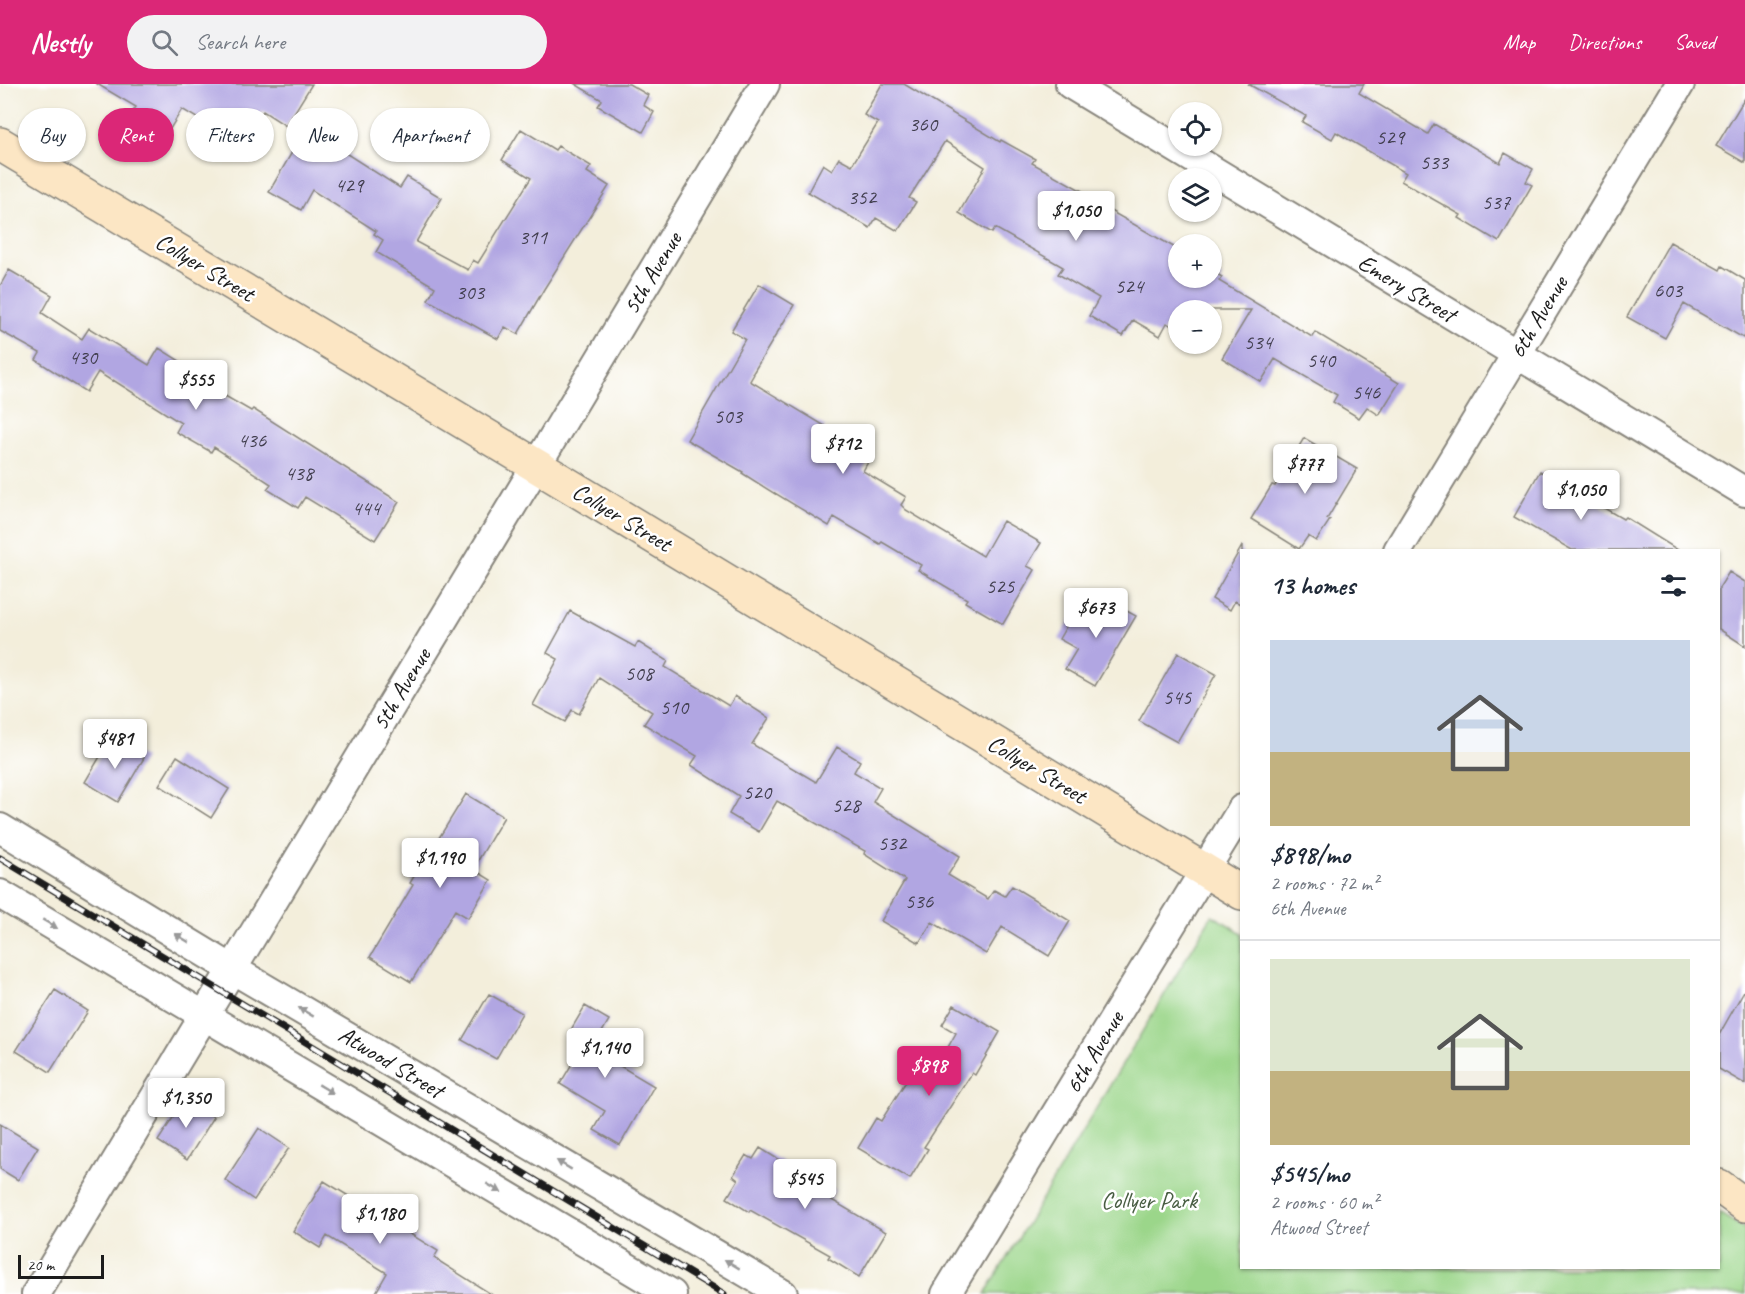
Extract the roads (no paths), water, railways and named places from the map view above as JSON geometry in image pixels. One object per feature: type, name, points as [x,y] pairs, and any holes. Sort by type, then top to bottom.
[{"type":"street","name":"5th Avenue","points":[[36,1294],[537,466],[765,84]]},
{"type":"street","name":"Emery Street","points":[[1070,84],[1745,492]]},
{"type":"street","name":"6th Avenue","points":[[1399,549],[1680,84]]},
{"type":"street","name":"Collyer Street","points":[[0,144],[1240,892]]},
{"type":"street","name":"6th Avenue","points":[[946,1294],[1240,812]]},
{"type":"street","name":"Atwood Street","points":[[0,828],[232,969],[783,1294]]},
{"type":"street","points":[[0,894],[672,1294]]},
{"type":"street","points":[[1720,1185],[1745,1196]]},
{"type":"street","points":[[1720,1186],[1745,1205]]},
{"type":"railway","points":[[0,858],[724,1294]]},
{"type":"park label","name":"Collyer Park","points":[[1149,1200]]}]
